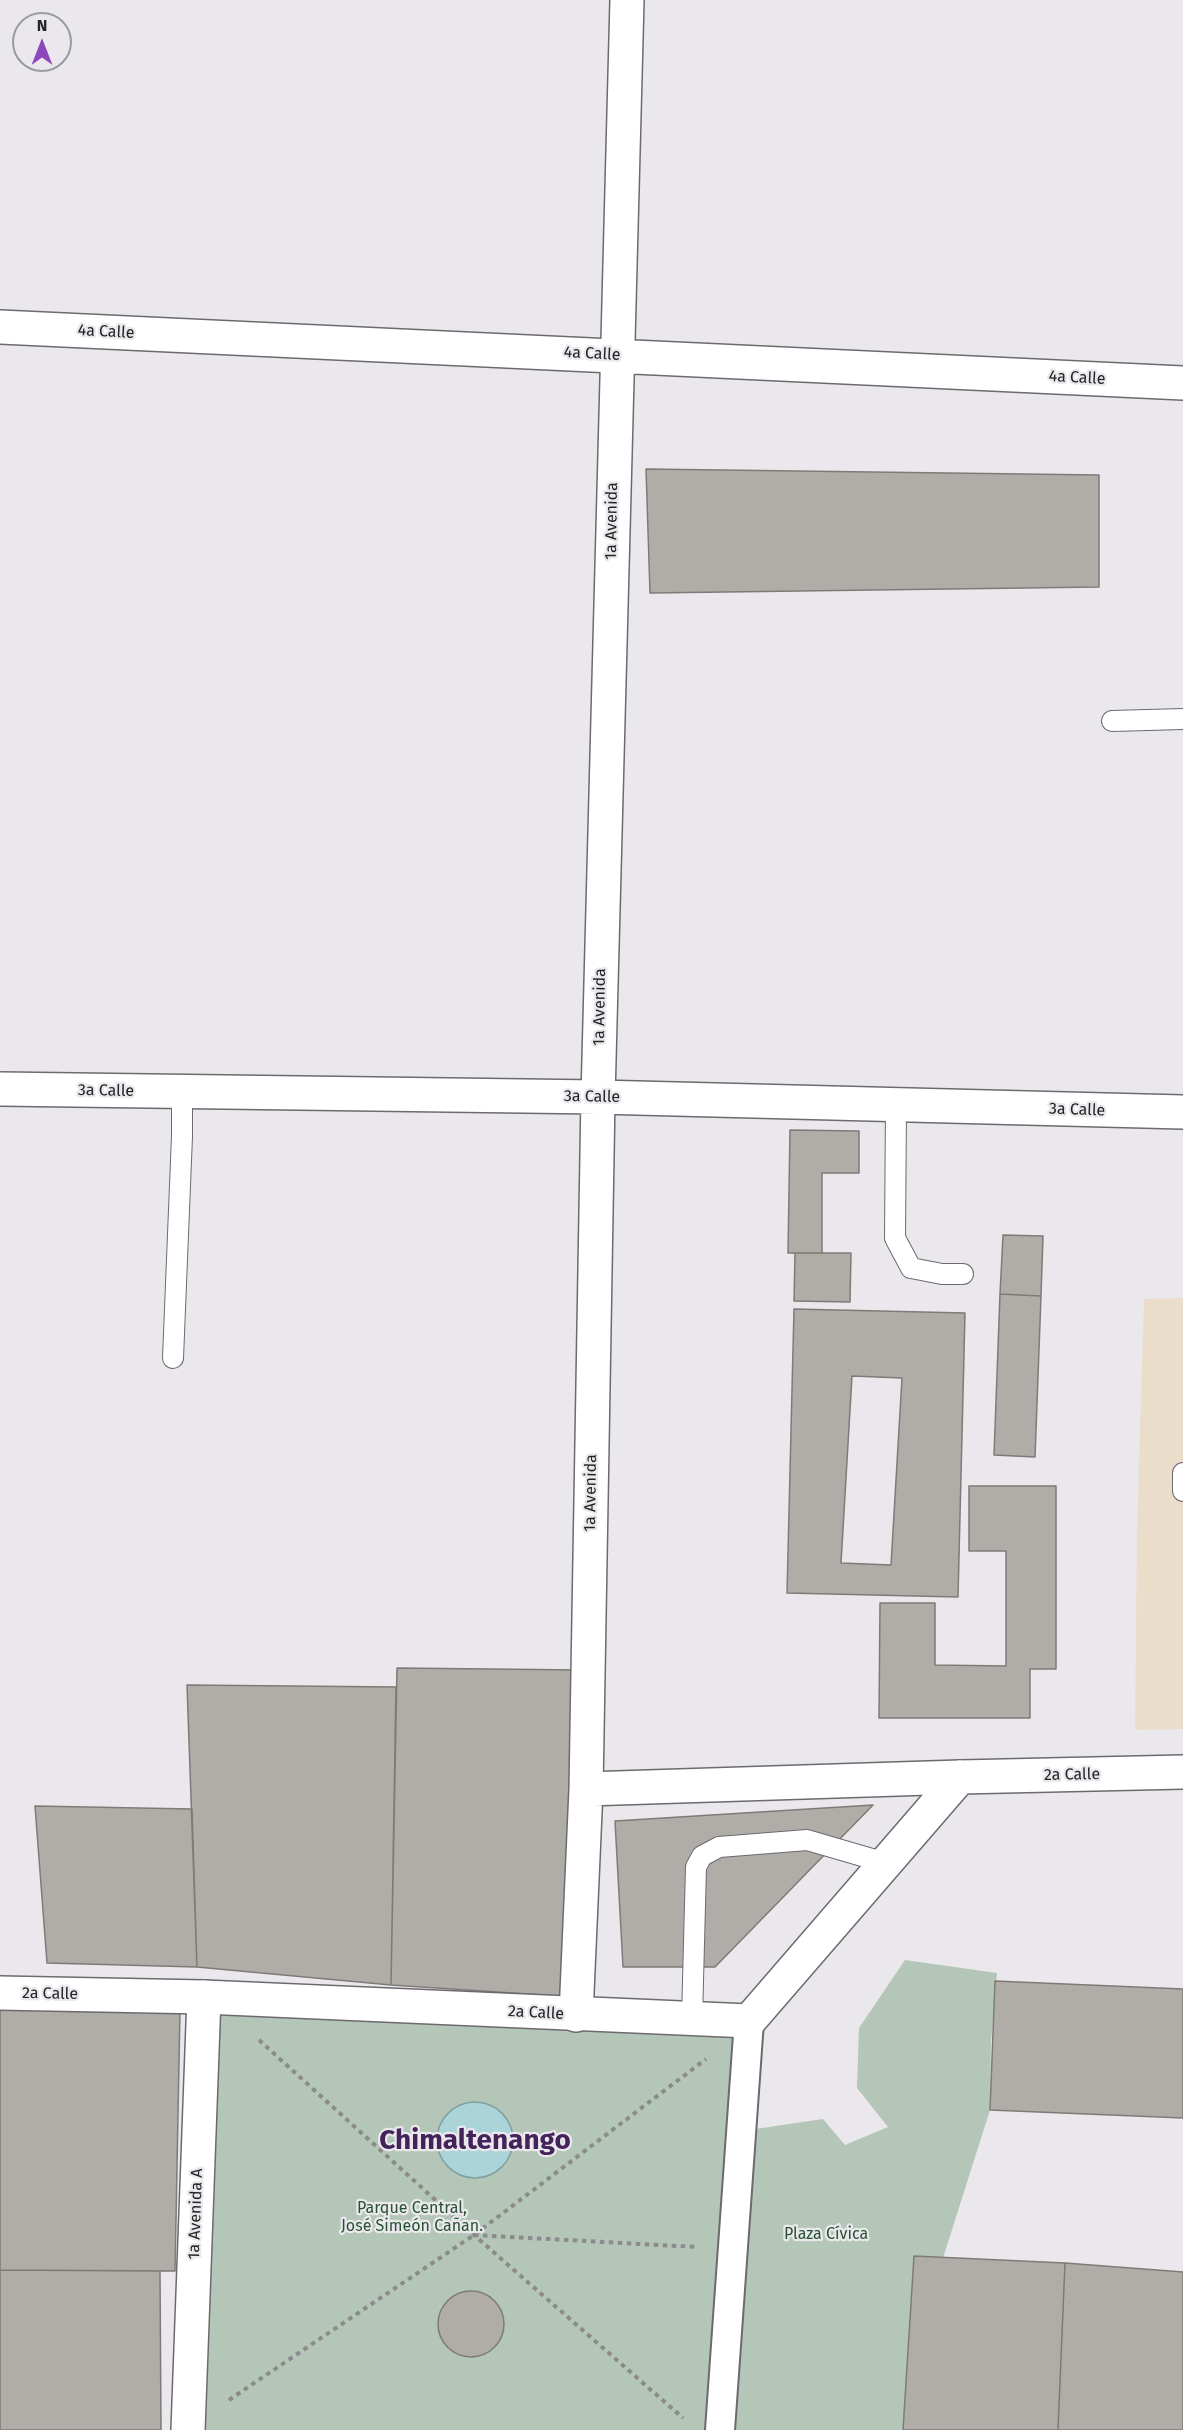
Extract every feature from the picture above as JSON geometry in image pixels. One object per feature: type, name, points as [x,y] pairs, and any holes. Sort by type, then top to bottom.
[{"type":"street","name":"1a Avenida","points":[[576,2015],[586,1789],[598,1097],[627,0]]},
{"type":"street","name":"4a Calle","points":[[0,327],[1183,383]]},
{"type":"street","name":"3a Calle","points":[[0,1089],[598,1097],[1183,1112]]},
{"type":"street","name":"2a Calle","points":[[586,1789],[1183,1772]]},
{"type":"street","points":[[720,2430],[749,2021],[960,1777]]},
{"type":"street","name":"2a Calle","points":[[0,1993],[204,1997],[749,2021]]},
{"type":"street","name":"1a Avenida A","points":[[188,2429],[204,1997]]},
{"type":"lane","points":[[1112,721],[1183,719]]},
{"type":"lane","points":[[173,1358],[182,1092]]},
{"type":"lane","points":[[896,1105],[895,1238],[911,1268],[942,1274],[963,1274]]},
{"type":"lane","points":[[1183,1473],[1183,1491]]},
{"type":"lane","points":[[692,2019],[696,1867],[702,1856],[719,1847],[807,1840],[886,1863]]},
{"type":"path","points":[[188,2429],[474,2235],[698,2065],[749,2021]]},
{"type":"path","points":[[258,2040],[474,2235],[687,2422]]},
{"type":"path","points":[[474,2235],[733,2249]]},
{"type":"shaded area","points":[[1183,1298],[1183,1729],[1135,1730],[1137,1532],[1144,1299]]},
{"type":"green space","name":"Parque Central, José Simeón Cañan.","points":[[905,1960],[997,1973],[991,2042],[990,2110],[943,2258],[914,2257],[903,2430],[188,2430],[204,1997],[749,2021],[742,2131],[823,2119],[845,2145],[888,2127],[857,2088],[859,2028]]},
{"type":"water","points":[[475,2102],[490,2105],[502,2113],[510,2125],[513,2140],[510,2155],[502,2167],[490,2175],[475,2178],[460,2175],[448,2167],[440,2155],[437,2140],[440,2125],[448,2113],[460,2105]]},
{"type":"building","points":[[646,469],[1099,475],[1099,587],[650,593]]},
{"type":"building","points":[[790,1130],[859,1131],[859,1173],[822,1173],[822,1253],[788,1253]]},
{"type":"building","points":[[1003,1235],[1043,1236],[1041,1296],[1000,1294]]},
{"type":"building","points":[[795,1253],[851,1253],[850,1302],[794,1301]]},
{"type":"building","points":[[1000,1294],[1041,1296],[1035,1457],[994,1455]]},
{"type":"building","points":[[794,1309],[965,1313],[958,1597],[787,1593]],"holes":[[[852,1376],[902,1378],[891,1565],[841,1563]]]},
{"type":"building","points":[[969,1486],[1056,1486],[1056,1669],[1030,1669],[1030,1718],[879,1718],[880,1603],[935,1603],[935,1665],[1006,1666],[1006,1551],[969,1551]]},
{"type":"building","points":[[397,1668],[583,1670],[573,1997],[391,1985]]},
{"type":"building","points":[[187,1685],[396,1687],[391,1985],[197,1967]]},
{"type":"building","points":[[873,1805],[715,1967],[623,1967],[615,1821]]},
{"type":"building","points":[[35,1806],[192,1809],[197,1967],[47,1963]]},
{"type":"building","points":[[995,1981],[1183,1989],[1183,2118],[990,2110]]},
{"type":"building","points":[[0,2009],[180,2011],[175,2271],[0,2270]]},
{"type":"building","points":[[914,2256],[1065,2263],[1058,2430],[903,2430]]},
{"type":"building","points":[[1065,2263],[1183,2272],[1183,2430],[1058,2430]]},
{"type":"building","points":[[0,2270],[160,2271],[161,2430],[0,2430]]},
{"type":"building","points":[[471,2291],[484,2294],[494,2301],[501,2311],[504,2324],[501,2337],[494,2347],[484,2354],[471,2357],[458,2354],[448,2347],[441,2337],[438,2324],[441,2311],[448,2301],[458,2294]]},
{"type":"district","name":"Chimaltenango","points":[[475,2141]]},
{"type":"park label","name":"Plaza Cívica","points":[[826,2235]]}]
